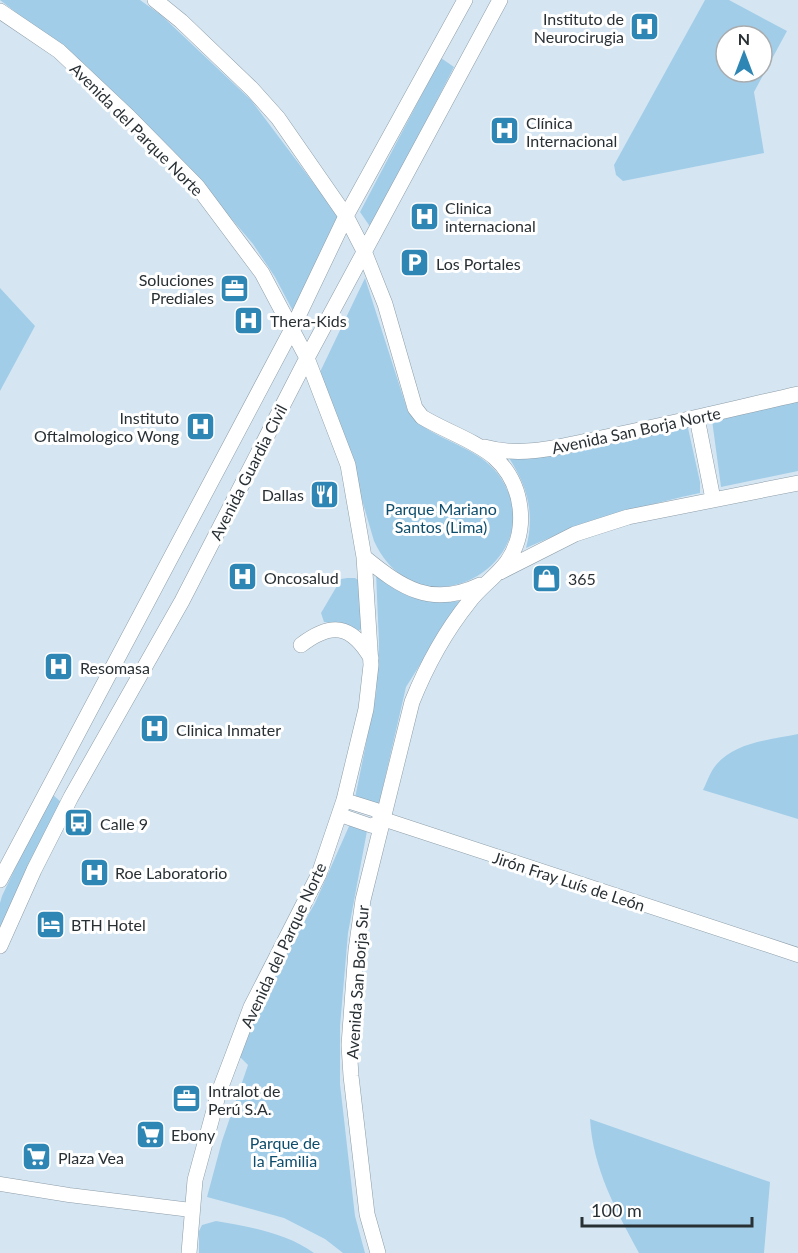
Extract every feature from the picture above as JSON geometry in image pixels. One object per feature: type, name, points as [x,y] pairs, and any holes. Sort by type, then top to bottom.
[{"type":"main road","points":[[155,0],[181,21],[252,89],[278,118],[346,216],[364,251],[385,304],[415,408],[422,417],[495,458],[511,478],[520,503],[521,521],[517,541],[506,563],[468,602],[423,675],[412,702],[383,819]]},
{"type":"main road","name":"Avenida Guardia Civil","points":[[0,880],[292,329],[346,216],[465,0]]},
{"type":"main road","name":"Avenida Guardia Civil","points":[[0,946],[34,870],[66,808],[182,601],[307,358],[500,0]]},
{"type":"main road","name":"Avenida del Parque Norte","points":[[0,11],[59,51],[129,117],[196,186],[262,273],[307,358],[348,465],[364,557],[371,658],[366,709],[342,808],[319,874],[251,1007],[219,1092],[198,1169],[191,1210],[189,1253]]},
{"type":"main road","name":"Avenida San Borja Norte","points":[[473,444],[518,453],[697,418],[798,394]]},
{"type":"main road","points":[[697,418],[713,499]]},
{"type":"main road","points":[[364,557],[402,585],[438,596],[458,594],[575,534],[603,524],[713,499],[798,483]]},
{"type":"main road","points":[[300,645],[315,633],[329,629],[341,630],[350,634],[364,646],[371,658]]},
{"type":"main road","name":"Avenida San Borja Sur","points":[[378,1253],[367,1214],[349,1045],[356,950],[363,900],[383,819]]},
{"type":"street","points":[[342,808],[372,826],[383,819]]},
{"type":"street","name":"Jirón Fray Luís de León","points":[[383,819],[798,955]]},
{"type":"street","points":[[0,1185],[191,1210]]},
{"type":"green space","points":[[0,0],[140,0],[161,15],[251,100],[339,217],[294,313],[275,277],[253,244],[217,202],[37,29]]},
{"type":"green space","points":[[705,0],[729,0],[774,24],[714,24],[714,84],[758,84],[754,92],[764,153],[623,181],[616,175],[614,165]]},
{"type":"green space","points":[[774,24],[787,31],[774,55]]},
{"type":"green space","points":[[441,58],[454,67],[371,228],[360,212]]},
{"type":"green space","name":"Parque Mariano Santos (Lima)","points":[[365,278],[408,412],[421,425],[472,452],[490,465],[498,474],[512,505],[511,534],[498,558],[476,576],[450,586],[422,585],[395,571],[374,541],[350,459],[320,372]]},
{"type":"green space","points":[[0,288],[35,326],[0,391]]},
{"type":"green space","points":[[798,401],[798,471],[721,487],[712,420]]},
{"type":"green space","points":[[681,427],[688,428],[700,482],[700,493],[612,516],[526,548],[530,524],[528,502],[521,480],[509,458]]},
{"type":"green space","points":[[376,573],[395,588],[415,597],[436,601],[460,601],[406,687],[379,804],[355,798],[376,694],[379,643]]},
{"type":"green space","points":[[355,578],[361,582],[363,628],[358,631],[345,624],[324,622],[321,613],[341,579]]},
{"type":"green space","points":[[798,734],[798,819],[703,790],[716,765],[733,751],[754,743]]},
{"type":"green space","points":[[53,795],[61,802],[0,932],[2,896],[49,797]]},
{"type":"green space","name":"Parque de la Familia","points":[[350,824],[367,831],[348,933],[340,1026],[340,1084],[355,1216],[365,1253],[343,1253],[325,1239],[284,1218],[207,1197],[222,1141],[248,1065],[240,1057],[279,965],[315,903]]},
{"type":"green space","points":[[590,1119],[770,1182],[764,1253],[639,1253],[607,1189],[596,1155]]},
{"type":"green space","points":[[216,1221],[255,1228],[280,1236],[314,1253],[199,1253],[199,1231],[202,1225]]},
{"type":"place","name":"Instituto de Neurocirugia","points":[[645,27]]},
{"type":"place","name":"Clínica Internacional","points":[[505,131]]},
{"type":"place","name":"Clinica internacional","points":[[424,216]]},
{"type":"place","name":"Los Portales","points":[[415,263]]},
{"type":"place","name":"Soluciones Prediales","points":[[235,288]]},
{"type":"place","name":"Thera-Kids","points":[[249,320]]},
{"type":"place","name":"Instituto Oftalmologico Wong","points":[[200,426]]},
{"type":"place","name":"Dallas","points":[[325,494]]},
{"type":"place","name":"Oncosalud","points":[[243,577]]},
{"type":"place","name":"365","points":[[547,578]]},
{"type":"place","name":"Resomasa","points":[[59,667]]},
{"type":"place","name":"Clinica Inmater","points":[[155,729]]},
{"type":"place","name":"Calle 9","points":[[79,823]]},
{"type":"place","name":"Roe Laboratorio","points":[[94,872]]},
{"type":"place","name":"BTH Hotel","points":[[50,924]]},
{"type":"place","name":"Intralot de Perú S.A.","points":[[187,1099]]},
{"type":"place","name":"Ebony","points":[[150,1134]]},
{"type":"place","name":"Plaza Vea","points":[[37,1157]]}]
